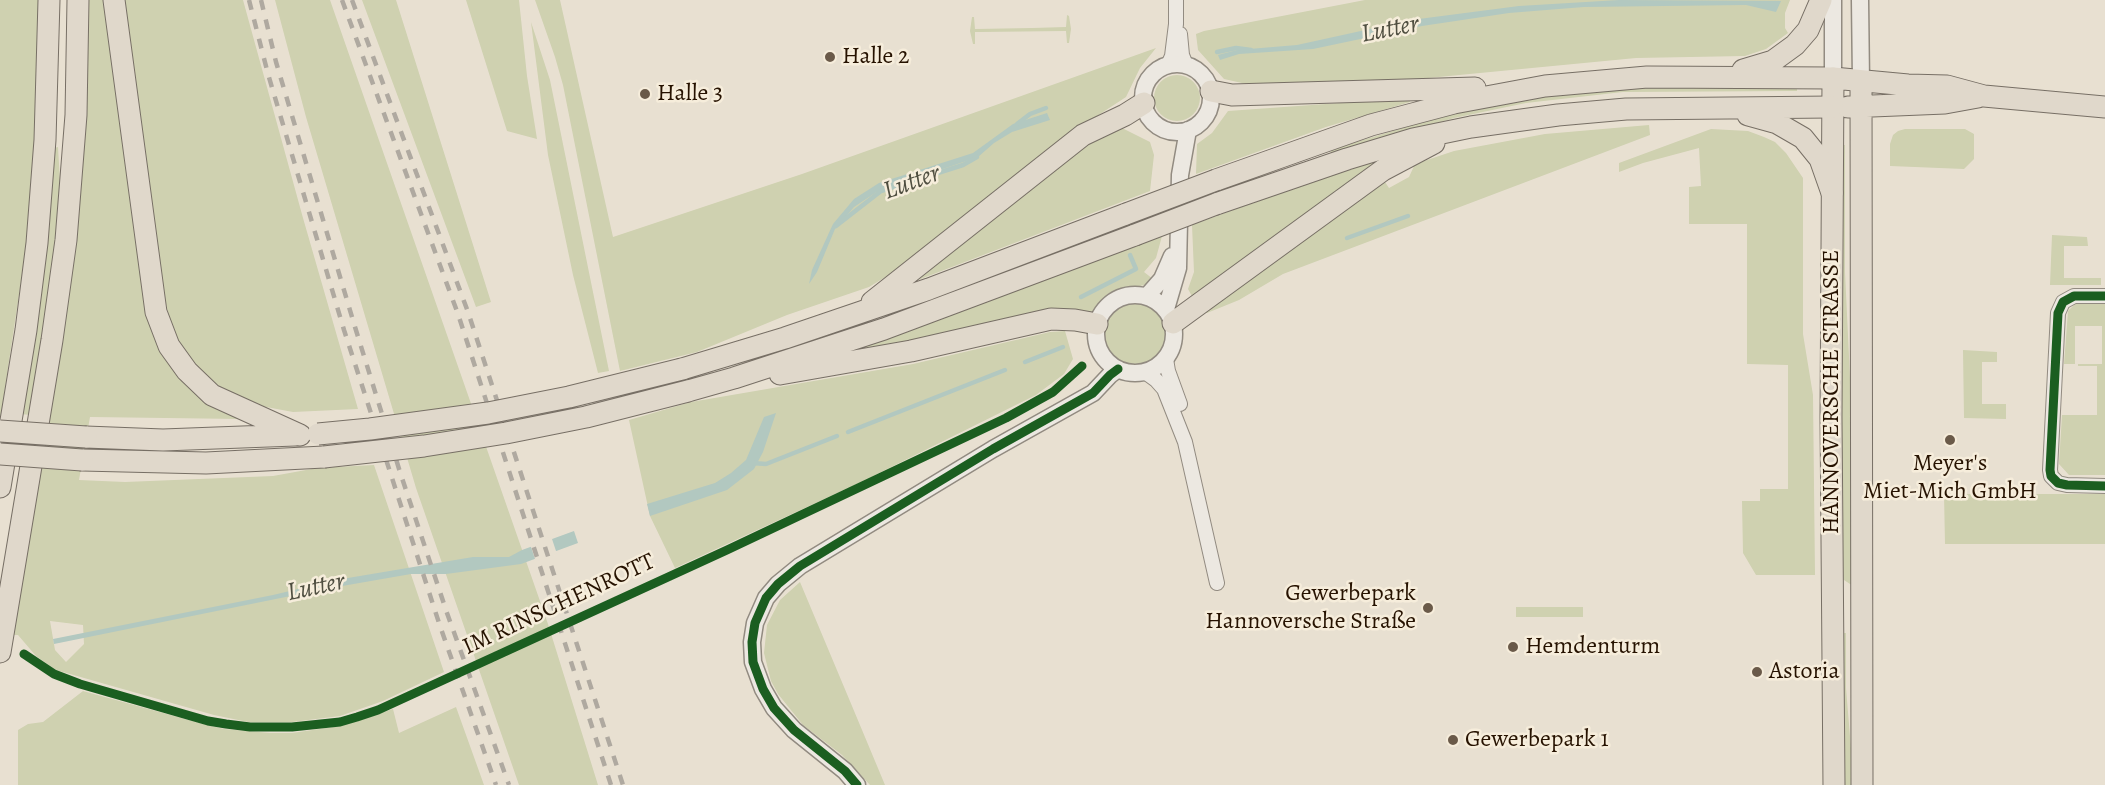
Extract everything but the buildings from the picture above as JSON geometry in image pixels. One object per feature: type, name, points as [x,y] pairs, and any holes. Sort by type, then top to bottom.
[{"type":"main road","points":[[0,487],[26,330],[37,243],[45,140],[49,0]]},
{"type":"main road","points":[[0,652],[52,340],[66,240],[76,115],[78,0]]},
{"type":"main road","points":[[114,0],[156,312],[170,346],[187,371],[212,395],[309,434]]},
{"type":"main road","points":[[1717,76],[1765,64],[1788,51],[1808,30],[1821,0]]},
{"type":"main road","points":[[6,429],[86,437],[202,439],[309,434],[370,429],[488,413],[569,397],[682,369],[786,338],[929,289],[1216,180],[1371,125],[1454,103],[1545,86],[1618,78],[1717,76],[1833,78],[1947,86],[1984,96],[2105,107]]},
{"type":"main road","name":"HANNOVERSCHE STRASSE","points":[[1833,78],[1834,785]]},
{"type":"main road","name":"HANNOVERSCHE STRASSE","points":[[1861,81],[1862,785]]},
{"type":"main road","points":[[1210,91],[1232,95],[1545,86]]},
{"type":"main road","points":[[0,454],[82,460],[206,463],[324,456],[424,446],[506,433],[586,417],[688,391],[831,347],[977,295],[1216,204],[1347,159],[1423,136],[1558,115],[1626,109],[1832,107],[1945,103],[1984,96]]},
{"type":"main road","points":[[858,313],[1083,135],[1125,116],[1144,103]]},
{"type":"main road","points":[[1718,108],[1777,123],[1803,138],[1820,159],[1832,193]]},
{"type":"main road","points":[[1170,316],[1383,170],[1470,127]]},
{"type":"main road","points":[[831,347],[929,289]]},
{"type":"main road","points":[[734,378],[768,376],[851,363],[1052,319],[1097,324]]},
{"type":"street","points":[[1168,65],[1172,56],[1176,24],[1176,0]]},
{"type":"street","name":"HANNOVERSCHE STRASSE","points":[[1833,0],[1833,78]]},
{"type":"street","name":"HANNOVERSCHE STRASSE","points":[[1860,0],[1861,81]]},
{"type":"street","points":[[1176,24],[1186,65]]},
{"type":"street","points":[[1168,65],[1186,65],[1204,77],[1210,91],[1211,103],[1206,115],[1198,124],[1188,130],[1169,130],[1152,120],[1144,103],[1144,90],[1158,70],[1168,65]]},
{"type":"street","points":[[1147,296],[1162,279],[1171,262],[1177,238],[1173,159],[1169,130]]},
{"type":"street","points":[[1170,316],[1157,301],[1147,296],[1122,297],[1102,312],[1097,324],[1097,344],[1103,356],[1118,369],[1131,373],[1145,372],[1159,365],[1166,359],[1174,342],[1170,316],[1178,268],[1180,176],[1188,130]]},
{"type":"street","points":[[2105,296],[2074,296],[2063,302],[2058,313],[2050,470],[2051,476],[2058,483],[2067,486],[2105,486]]},
{"type":"street","points":[[1078,402],[1100,366],[1103,356]]},
{"type":"street","points":[[1166,359],[1181,407],[1185,442],[1217,583]]},
{"type":"street","points":[[857,785],[845,771],[789,724],[774,708],[763,690],[753,662],[752,642],[755,623],[766,598],[786,576],[820,553],[993,449],[1093,393],[1118,369]]},
{"type":"street","points":[[1145,372],[1164,389],[1185,442]]},
{"type":"green space","points":[[0,0],[39,0],[39,76],[26,248],[0,421]]},
{"type":"green space","points":[[86,0],[105,0],[148,309],[241,419],[90,417],[79,480],[125,482],[273,476],[317,468],[374,465],[444,672],[383,701],[340,716],[292,722],[248,722],[214,715],[56,670],[36,656],[18,635],[12,635]],"holes":[[[50,621],[83,625],[84,644],[66,662],[55,650]]]},
{"type":"green space","points":[[122,0],[243,0],[358,409],[293,412],[250,404],[224,391],[202,372],[182,348],[169,318],[159,270]]},
{"type":"green space","points":[[275,0],[330,0],[548,624],[598,785],[519,785],[416,488],[306,117]]},
{"type":"green space","points":[[362,0],[396,0],[491,302],[476,307]]},
{"type":"green space","points":[[466,0],[519,0],[527,76],[537,139],[507,131]]},
{"type":"green space","points":[[535,0],[560,0],[613,237],[802,174],[1156,48],[1140,68],[1126,97],[1074,131],[897,270],[869,287],[787,315],[697,352],[620,371],[563,85]]},
{"type":"green space","points":[[1365,0],[1790,0],[1785,13],[1785,28],[1788,33],[1766,49],[1745,56],[1636,58],[1373,82],[1251,85],[1224,79],[1198,50],[1196,34],[1204,31]]},
{"type":"green space","points":[[1067,15],[1071,29],[1069,43],[1067,43],[1066,31],[975,32],[975,44],[973,44],[970,31],[972,17],[974,17],[975,29],[1032,28],[1066,27]]},
{"type":"green space","points":[[531,22],[550,80],[609,371],[598,373],[573,275],[548,155]]},
{"type":"green space","points":[[1177,75],[1193,82],[1200,98],[1193,114],[1177,121],[1161,114],[1154,98],[1161,82]]},
{"type":"green space","points":[[1797,86],[1797,91],[1623,92],[1526,103],[1454,118],[1332,154],[1330,150],[1452,113],[1526,98],[1623,87]]},
{"type":"green space","points":[[1410,98],[1410,102],[1326,127],[1196,174],[1197,144],[1212,133],[1228,111]]},
{"type":"green space","points":[[1649,125],[1650,135],[1283,274],[1239,300],[1207,313],[1203,312],[1385,182],[1389,188],[1409,177],[1415,164],[1454,151],[1545,134]]},
{"type":"green space","points":[[1120,127],[1150,142],[1154,155],[1150,191],[918,280],[1093,139]]},
{"type":"green space","points":[[1711,129],[1748,131],[1775,142],[1786,153],[1803,178],[1803,334],[1813,395],[1815,575],[1756,575],[1743,553],[1742,501],[1760,501],[1760,489],[1788,489],[1788,365],[1747,364],[1747,224],[1689,224],[1689,187],[1701,186],[1699,148],[1619,172],[1619,163]]},
{"type":"green space","points":[[1905,129],[1965,129],[1974,134],[1974,159],[1964,169],[1890,166],[1890,144],[1893,135]]},
{"type":"green space","points":[[1839,145],[1845,145],[1845,272],[1851,399],[1853,584],[1841,578]]},
{"type":"green space","points":[[58,147],[61,198],[49,296],[31,415],[20,414],[40,291],[52,189],[54,148]]},
{"type":"green space","points":[[1391,156],[1194,300],[1188,289],[1194,272],[1192,225],[1318,179]]},
{"type":"green space","points":[[2052,235],[2087,237],[2088,246],[2064,246],[2064,278],[2101,278],[2101,285],[2050,285]]},
{"type":"green space","points":[[1162,236],[1156,258],[1144,272],[1153,279],[1144,285],[1114,293],[1102,302],[1094,315],[1005,321],[848,353]]},
{"type":"green space","points":[[1129,302],[1141,302],[1157,311],[1164,321],[1166,333],[1164,345],[1157,355],[1141,364],[1129,364],[1118,359],[1109,350],[1104,339],[1104,327],[1109,316],[1118,307]]},
{"type":"green space","points":[[2076,303],[2105,303],[2105,475],[2069,475],[2059,464],[2062,415],[2097,415],[2097,366],[2078,366],[2078,364],[2102,364],[2102,326],[2075,326],[2075,364],[2064,364],[2068,311]]},
{"type":"green space","points":[[1065,331],[1073,359],[1064,374],[1036,395],[861,482],[675,568],[650,516],[629,420],[691,402],[913,364],[1050,332]]},
{"type":"green space","points":[[1963,350],[1997,352],[1997,362],[1982,362],[1982,404],[2006,404],[2006,419],[1964,418]]},
{"type":"green space","points":[[1944,494],[2105,494],[2105,544],[1945,544]]},
{"type":"green space","points":[[800,582],[885,785],[870,785],[842,755],[803,725],[778,694],[771,681],[764,653],[767,625],[780,600]]},
{"type":"green space","points":[[1516,607],[1583,607],[1583,617],[1516,617]]},
{"type":"green space","points":[[1842,633],[1846,633],[1846,688],[1854,785],[1842,785]]},
{"type":"green space","points":[[83,691],[224,729],[270,733],[292,733],[340,726],[393,709],[399,733],[456,707],[484,785],[18,785],[18,730],[28,724],[43,722]]},
{"type":"water","points":[[1619,0],[1781,1],[1776,12],[1746,5],[1584,7],[1509,13],[1422,26],[1313,49],[1239,54],[1220,60],[1218,55],[1237,50],[1297,45],[1411,20],[1519,6]]},
{"type":"water","points":[[1047,113],[1050,120],[1012,132],[994,143],[978,157],[878,191],[854,207],[835,229],[817,272],[809,284],[812,270],[833,224],[854,199],[879,183],[973,153],[1013,124]]},
{"type":"water","points":[[776,413],[763,452],[754,469],[727,490],[650,516],[647,504],[715,483],[731,473],[746,460],[764,417]]},
{"type":"water","points":[[574,531],[578,543],[521,564],[446,574],[411,574],[325,589],[54,644],[53,639],[273,595],[336,580],[473,557],[509,557]]},
{"type":"pier","points":[[551,536],[557,554],[536,562],[530,544]]},
{"type":"waterway","points":[[1217,52],[1236,48],[1251,50]]},
{"type":"waterway","points":[[1017,124],[1030,114],[1046,108]]},
{"type":"waterway","name":"Lutter","points":[[836,226],[881,191],[963,165],[977,157]]},
{"type":"waterway","points":[[1347,238],[1408,216]]},
{"type":"waterway","points":[[1081,297],[1136,269],[1130,255]]},
{"type":"waterway","points":[[1025,362],[1063,347]]},
{"type":"waterway","points":[[848,432],[1005,370]]},
{"type":"waterway","points":[[752,463],[766,464],[837,436]]},
{"type":"railway","points":[[249,0],[268,74],[344,330],[440,626],[496,785]]},
{"type":"railway","points":[[261,0],[276,62],[400,472],[447,613],[509,785]]},
{"type":"railway","points":[[342,0],[458,314],[611,785]]},
{"type":"railway","points":[[352,0],[468,312],[623,785]]},
{"type":"cycle path","points":[[2105,296],[2074,296],[2063,302],[2058,313],[2050,470],[2051,476],[2058,483],[2105,486]]},
{"type":"cycle path","name":"IM RINSCHENROTT","points":[[24,654],[54,674],[80,684],[208,721],[250,727],[292,727],[340,722],[378,710],[727,550],[1006,418],[1053,392],[1082,366]]},
{"type":"cycle path","points":[[857,785],[845,771],[794,730],[774,708],[763,689],[753,662],[752,642],[755,623],[766,598],[778,584],[800,566],[993,449],[1093,393],[1118,369]]},
{"type":"place","name":"Halle 2","points":[[830,57]]},
{"type":"place","name":"Halle 3","points":[[645,94]]},
{"type":"place","name":"Meyer's Miet-Mich GmbH","points":[[1950,440]]},
{"type":"place","name":"Gewerbepark Hannoversche Straße","points":[[1428,608]]},
{"type":"place","name":"Hemdenturm","points":[[1513,647]]},
{"type":"place","name":"Astoria","points":[[1757,672]]},
{"type":"place","name":"Gewerbepark 1","points":[[1453,740]]}]
